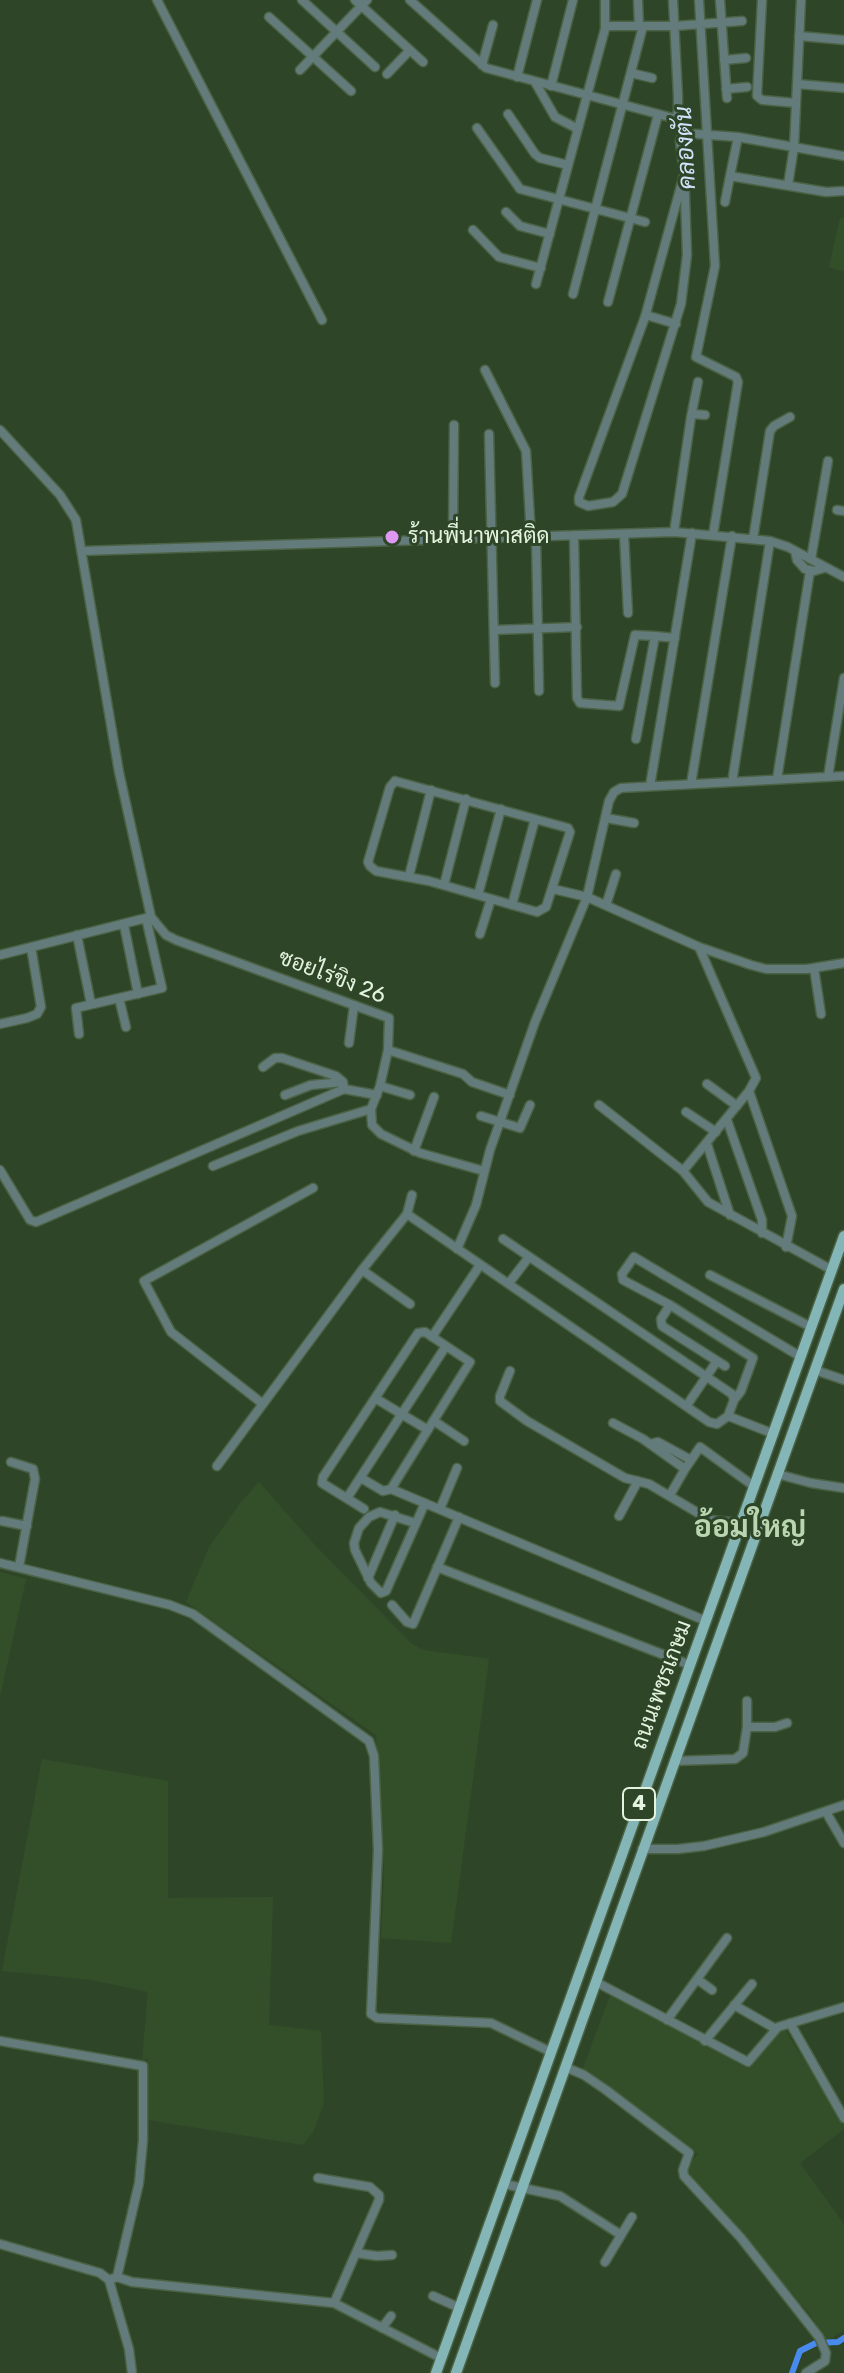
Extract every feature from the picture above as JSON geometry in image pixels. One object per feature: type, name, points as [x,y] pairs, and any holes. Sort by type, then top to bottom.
[{"type":"main road","name":"ถนนเพชรเกษม","points":[[436,2373],[844,1236]]},
{"type":"main road","name":"ถนนเพชรเกษม","points":[[456,2373],[777,1474],[815,1370],[839,1321],[844,1289]]},
{"type":"main road","points":[[514,2156],[514,2168],[521,2170],[547,2102],[563,2073]]},
{"type":"main road","points":[[464,2296],[480,2270],[509,2194],[516,2196],[516,2205]]},
{"type":"street","points":[[157,0],[322,320]]},
{"type":"street","points":[[302,0],[375,67]]},
{"type":"street","points":[[410,0],[482,65],[586,96],[676,118],[673,0]]},
{"type":"street","points":[[517,77],[537,0]]},
{"type":"street","points":[[551,86],[573,0]]},
{"type":"street","points":[[536,284],[605,29],[605,0]]},
{"type":"street","points":[[573,294],[631,73],[641,26],[638,0]]},
{"type":"street","points":[[699,0],[702,133],[715,272],[696,357],[736,377],[738,382],[713,535]]},
{"type":"street","points":[[720,0],[726,93],[747,87]]},
{"type":"street","points":[[762,0],[757,96],[762,100],[796,103]]},
{"type":"street","points":[[788,185],[794,147],[801,0]]},
{"type":"street","points":[[300,70],[361,2],[423,62]]},
{"type":"street","points":[[269,17],[351,91]]},
{"type":"street","points":[[605,29],[608,26],[675,26],[742,21]]},
{"type":"street","points":[[482,65],[493,25]]},
{"type":"street","points":[[799,36],[844,40]]},
{"type":"street","points":[[387,74],[410,50]]},
{"type":"street","points":[[724,60],[746,58]]},
{"type":"street","points":[[631,73],[652,78]]},
{"type":"street","points":[[535,82],[555,117],[578,129]]},
{"type":"street","points":[[797,84],[844,88]]},
{"type":"street","points":[[508,114],[535,154],[568,165]]},
{"type":"street","points":[[608,302],[658,115]]},
{"type":"street","points":[[477,128],[520,189],[645,222]]},
{"type":"street","points":[[684,175],[646,315],[579,497],[579,502],[588,506],[613,502],[622,494],[676,324],[687,269],[683,133],[738,137],[844,156]]},
{"type":"street","points":[[725,202],[738,137]]},
{"type":"street","points":[[730,176],[826,192],[844,191]]},
{"type":"street","points":[[506,212],[520,226],[550,234]]},
{"type":"street","points":[[473,230],[499,257],[541,268]]},
{"type":"street","points":[[646,315],[676,324]]},
{"type":"street","points":[[485,370],[526,451],[534,536],[539,691]]},
{"type":"street","points":[[674,532],[698,382]]},
{"type":"street","points":[[691,417],[694,414],[705,415]]},
{"type":"street","points":[[753,539],[770,431],[790,417]]},
{"type":"street","points":[[453,538],[454,425]]},
{"type":"street","points":[[0,430],[70,508],[76,520],[119,772],[162,988],[76,1008],[79,1034]]},
{"type":"street","points":[[489,434],[495,683]]},
{"type":"street","points":[[811,559],[828,461]]},
{"type":"street","points":[[82,551],[674,532],[770,541],[844,577]]},
{"type":"street","points":[[650,786],[692,533]]},
{"type":"street","points":[[624,534],[628,613]]},
{"type":"street","points":[[574,535],[577,698],[580,703],[619,706],[635,635],[675,638]]},
{"type":"street","points":[[691,784],[732,536]]},
{"type":"street","points":[[733,776],[770,541]]},
{"type":"street","points":[[795,551],[800,565],[810,571],[824,568]]},
{"type":"street","points":[[777,779],[810,571]]},
{"type":"street","points":[[494,630],[577,627]]},
{"type":"street","points":[[636,739],[655,636]]},
{"type":"street","points":[[651,661],[670,664]]},
{"type":"street","points":[[828,777],[844,678]]},
{"type":"street","points":[[646,689],[666,692]]},
{"type":"street","points":[[638,727],[659,731]]},
{"type":"street","points":[[457,1249],[476,1205],[484,1171],[535,1022],[587,897],[614,792],[621,788],[844,776]]},
{"type":"street","points":[[402,782],[431,790],[568,828],[570,832],[553,889],[543,911],[409,876],[376,871],[368,862],[392,783],[402,782]]},
{"type":"street","points":[[409,876],[431,790]]},
{"type":"street","points":[[444,885],[466,799]]},
{"type":"street","points":[[478,895],[501,809]]},
{"type":"street","points":[[606,818],[634,823]]},
{"type":"street","points":[[512,905],[535,819]]},
{"type":"street","points":[[606,905],[616,874]]},
{"type":"street","points":[[553,889],[587,897],[699,947],[766,969],[814,968],[844,963]]},
{"type":"street","points":[[480,934],[491,899]]},
{"type":"street","points":[[0,955],[150,918]]},
{"type":"street","name":"ซอยไร่ขิง 26","points":[[150,918],[166,935],[176,940],[389,1018],[388,1050],[371,1109]]},
{"type":"street","points":[[124,925],[138,994]]},
{"type":"street","points":[[77,935],[91,1004]]},
{"type":"street","points":[[0,1024],[37,1014],[41,1007],[31,947]]},
{"type":"street","points":[[683,1171],[755,1082],[755,1074],[699,947]]},
{"type":"street","points":[[814,968],[821,1014]]},
{"type":"street","points":[[119,998],[126,1027]]},
{"type":"street","points":[[349,1043],[354,1005]]},
{"type":"street","points":[[388,1050],[463,1074],[472,1082],[510,1095]]},
{"type":"street","points":[[263,1067],[275,1058],[282,1058],[331,1074],[343,1085]]},
{"type":"street","points":[[707,1084],[737,1106]]},
{"type":"street","points":[[285,1095],[311,1085],[343,1085],[410,1095]]},
{"type":"street","points":[[0,1170],[30,1220],[36,1222],[343,1085]]},
{"type":"street","points":[[749,1091],[792,1216],[786,1247]]},
{"type":"street","points":[[414,1151],[434,1097]]},
{"type":"street","points":[[481,1116],[520,1128],[530,1105]]},
{"type":"street","points":[[599,1105],[683,1171],[708,1202],[832,1270]]},
{"type":"street","points":[[213,1166],[298,1131],[371,1109],[375,1130],[414,1151],[484,1171]]},
{"type":"street","points":[[686,1112],[716,1132]]},
{"type":"street","points":[[727,1120],[762,1220],[762,1233]]},
{"type":"street","points":[[707,1144],[730,1216]]},
{"type":"street","points":[[263,1404],[171,1332],[144,1281],[313,1188]]},
{"type":"street","points":[[217,1466],[407,1214],[412,1195]]},
{"type":"street","points":[[407,1214],[714,1424],[721,1423],[728,1416],[753,1358],[670,1305],[623,1280],[622,1274],[634,1257],[801,1357]]},
{"type":"street","points":[[503,1239],[732,1394],[734,1400]]},
{"type":"street","points":[[509,1283],[529,1257]]},
{"type":"street","points":[[432,1337],[480,1265]]},
{"type":"street","points":[[362,1270],[410,1304]]},
{"type":"street","points":[[710,1275],[811,1327]]},
{"type":"street","points":[[670,1305],[661,1319],[662,1326],[721,1363],[706,1377],[687,1405]]},
{"type":"street","points":[[364,1509],[322,1483],[323,1477],[422,1331],[471,1364],[391,1489]]},
{"type":"street","points":[[347,1498],[446,1346]]},
{"type":"street","points":[[815,1370],[844,1380]]},
{"type":"street","points":[[510,1371],[500,1396],[503,1405],[625,1478],[670,1495],[710,1520],[741,1523]]},
{"type":"street","points":[[375,1398],[428,1430]]},
{"type":"street","points":[[728,1416],[774,1434]]},
{"type":"street","points":[[434,1421],[464,1441]]},
{"type":"street","points":[[613,1423],[685,1469]]},
{"type":"street","points":[[650,1444],[663,1444],[691,1460]]},
{"type":"street","points":[[670,1495],[700,1447],[755,1487]]},
{"type":"street","points":[[11,1462],[33,1469],[35,1473],[19,1567]]},
{"type":"street","points":[[440,1509],[457,1468]]},
{"type":"street","points":[[777,1474],[844,1488]]},
{"type":"street","points":[[361,1478],[383,1491],[391,1489],[706,1621]]},
{"type":"street","points":[[619,1516],[638,1481]]},
{"type":"street","points":[[415,1523],[395,1515],[375,1513],[355,1536],[355,1550],[368,1578],[381,1593],[386,1591],[425,1503]]},
{"type":"street","points":[[368,1578],[395,1515]]},
{"type":"street","points":[[392,1605],[407,1622],[413,1624],[459,1517]]},
{"type":"street","points":[[2,1521],[27,1526]]},
{"type":"street","points":[[0,1563],[166,1604],[193,1614],[369,1741],[373,1747],[375,1768],[378,1850],[371,2014],[377,2018],[491,2023],[551,2052]]},
{"type":"street","points":[[437,1567],[690,1665]]},
{"type":"street","points":[[674,1761],[738,1758],[743,1753],[747,1701]]},
{"type":"street","points":[[747,1727],[784,1724]]},
{"type":"street","points":[[642,1849],[704,1846],[764,1832],[844,1805]]},
{"type":"street","points":[[826,1812],[844,1843]]},
{"type":"street","points":[[667,2020],[727,1938]]},
{"type":"street","points":[[697,1979],[712,1990]]},
{"type":"street","points":[[596,1982],[748,2062],[776,2029],[844,2007]]},
{"type":"street","points":[[705,2041],[752,1984]]},
{"type":"street","points":[[734,2005],[776,2029]]},
{"type":"street","points":[[790,2023],[844,2118]]},
{"type":"street","points":[[0,2041],[143,2066],[143,2140],[139,2183],[113,2279],[132,2373]]},
{"type":"street","points":[[563,2073],[584,2075],[686,2149],[689,2153],[684,2176],[741,2238],[819,2337],[826,2353],[825,2361],[806,2373]]},
{"type":"street","points":[[318,2178],[370,2187],[379,2195],[334,2303]]},
{"type":"street","points":[[504,2184],[560,2196],[621,2235]]},
{"type":"street","points":[[605,2262],[632,2217]]},
{"type":"street","points":[[0,2244],[113,2279],[334,2303],[441,2358]]},
{"type":"street","points":[[356,2253],[392,2255]]},
{"type":"street","points":[[433,2296],[460,2308]]},
{"type":"street","points":[[382,2328],[391,2316]]},
{"type":"shaded area","points":[[840,218],[844,218],[844,272],[829,267]]},
{"type":"shaded area","points":[[259,1482],[312,1542],[411,1643],[423,1650],[489,1659],[451,1943],[381,1938],[384,1875],[376,1735],[186,1602],[209,1547]]},
{"type":"shaded area","points":[[0,1572],[26,1579],[0,1697]]},
{"type":"shaded area","points":[[42,1759],[168,1781],[168,1898],[273,1897],[269,2025],[321,2031],[324,2103],[313,2132],[303,2145],[148,2120],[148,2059],[142,2060],[148,1992],[92,1980],[2,1971]]},
{"type":"shaded area","points":[[611,1993],[746,2067],[782,2025],[844,2123],[844,2129],[800,2163],[844,2224],[844,2330],[827,2341],[810,2314],[684,2170],[698,2154],[582,2071]]},
{"type":"waterway","points":[[792,2373],[800,2351],[816,2343],[838,2342],[844,2338]]},
{"type":"place","name":"ร้านพี่นาพาสติด","points":[[392,537]]},
{"type":"district","name":"อ้อมใหญ่","points":[[750,1528]]},
{"type":"water label","name":"คลองตัน","points":[[686,148]]}]
